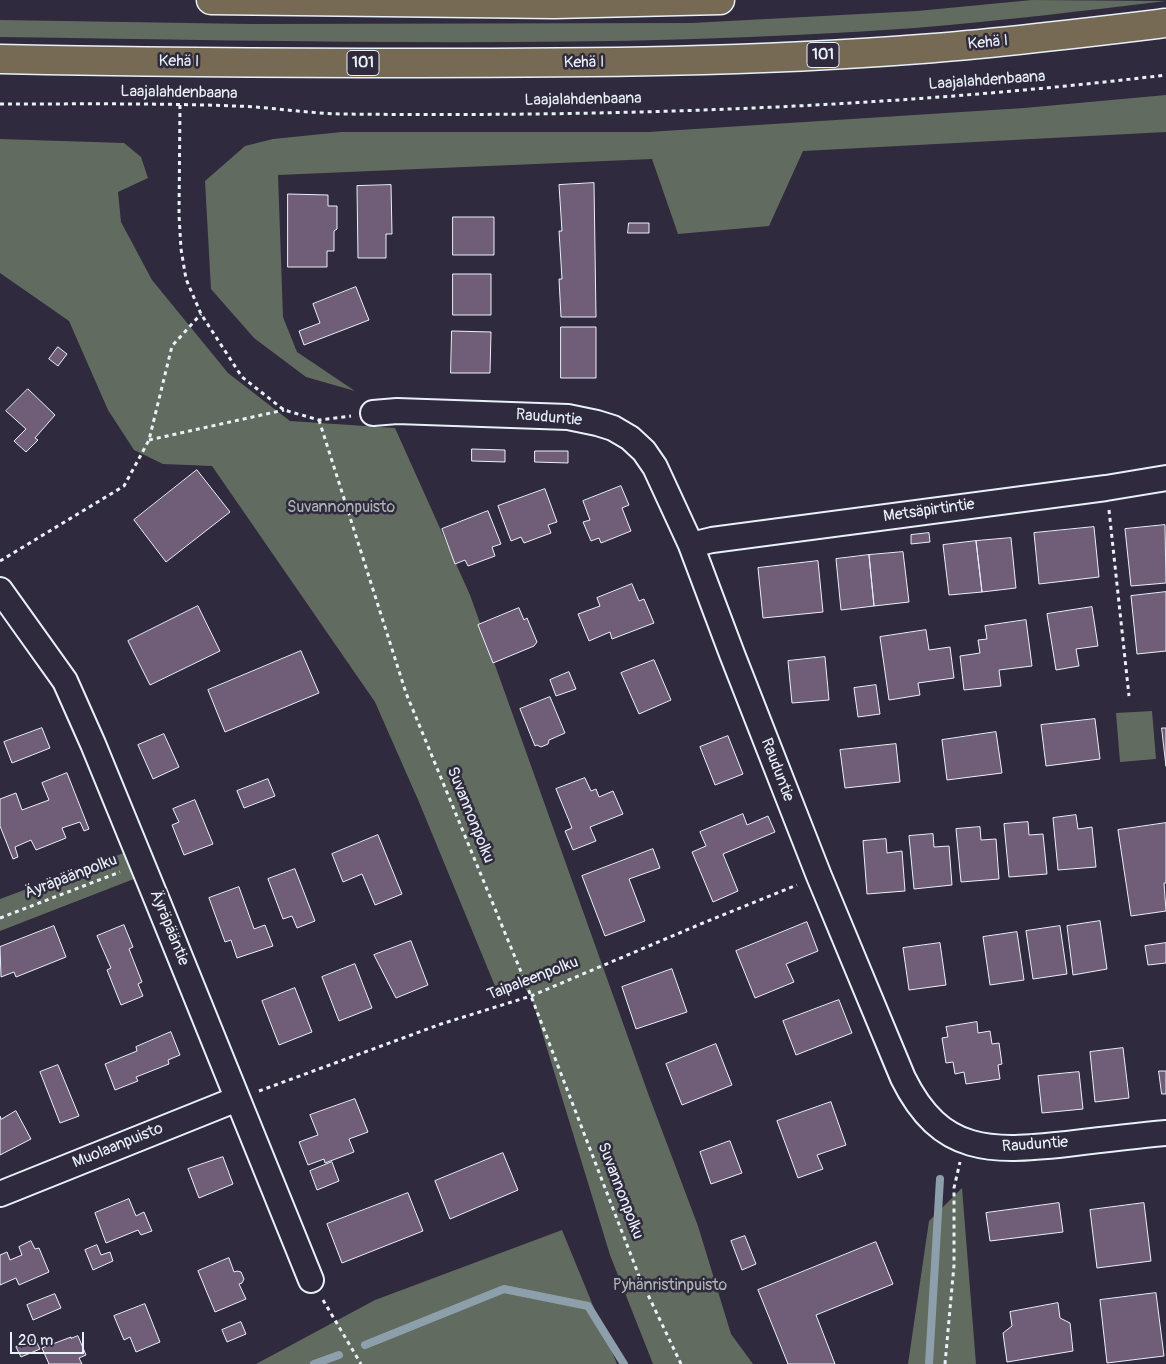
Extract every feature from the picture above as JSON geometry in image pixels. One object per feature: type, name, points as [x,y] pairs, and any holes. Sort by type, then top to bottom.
[{"type":"highway","points":[[211,0],[554,4],[720,0]]},
{"type":"highway","name":"Kehä I","points":[[0,59],[558,63],[789,56],[919,49],[1059,36],[1166,23]]},
{"type":"street","name":"Rauduntie","points":[[373,413],[396,411],[568,417],[613,428],[630,438],[644,451],[655,467],[691,545],[842,936],[911,1094],[923,1112],[950,1135],[966,1142],[993,1148],[1021,1149],[1166,1133]]},
{"type":"street","name":"Metsäpirtintie","points":[[691,545],[712,540],[1106,488],[1166,478]]},
{"type":"street","name":"Äyräpääntie","points":[[0,590],[65,681],[93,744],[311,1280]]},
{"type":"street","name":"Muolaanpuisto","points":[[0,1194],[237,1099]]},
{"type":"path","name":"Laajalahdenbaana","points":[[0,104],[238,106],[347,114],[604,113],[720,110],[973,95],[1059,88],[1166,75]]},
{"type":"path","points":[[180,105],[179,215],[181,249],[186,279],[201,314],[242,377],[284,410],[319,420],[373,413]]},
{"type":"path","points":[[0,561],[124,486],[149,440],[172,346],[201,314]]},
{"type":"path","points":[[149,440],[284,410]]},
{"type":"path","name":"Suvannonpolku","points":[[319,420],[406,693],[531,996],[639,1276],[681,1364]]},
{"type":"path","points":[[1106,488],[1129,696]]},
{"type":"path","name":"Äyräpäänpolku","points":[[0,918],[142,864]]},
{"type":"path","name":"Taipaleenpolku","points":[[237,1099],[441,1024],[531,996],[819,876]]},
{"type":"path","points":[[945,1364],[954,1266],[954,1188],[966,1142]]},
{"type":"path","points":[[311,1280],[361,1364]]},
{"type":"green space","points":[[1032,0],[1166,1],[915,28],[687,39],[572,42],[343,42],[0,37],[0,20],[251,24],[691,23],[917,11]]},
{"type":"green space","points":[[1166,95],[1166,132],[803,151],[769,226],[678,234],[652,159],[278,175],[283,317],[297,352],[355,391],[306,377],[254,338],[211,289],[205,181],[245,146],[273,139],[342,132],[648,132],[1024,108]]},
{"type":"green space","name":"Suvannonpuisto","points":[[0,139],[124,143],[141,157],[148,178],[118,192],[121,222],[152,280],[228,373],[290,421],[395,428],[470,595],[649,1096],[698,1226],[731,1334],[753,1364],[653,1364],[610,1255],[531,996],[518,979],[495,986],[419,802],[375,702],[212,466],[163,464],[134,450],[108,410],[69,321],[0,273]]},
{"type":"green space","points":[[1152,711],[1156,759],[1120,762],[1116,713]]},
{"type":"green space","points":[[129,851],[139,877],[0,931],[0,899]]},
{"type":"green space","points":[[962,1188],[976,1364],[908,1364],[929,1221]]},
{"type":"green space","points":[[562,1230],[617,1364],[256,1364],[375,1300]]},
{"type":"building","points":[[594,183],[596,317],[561,317],[559,279],[562,279],[559,231],[562,231],[559,185]]},
{"type":"building","points":[[391,185],[392,234],[386,234],[386,258],[358,258],[357,186]]},
{"type":"building","points":[[288,194],[328,195],[328,206],[337,206],[337,229],[334,231],[334,251],[327,251],[327,267],[288,267]]},
{"type":"building","points":[[453,217],[494,217],[494,255],[453,255]]},
{"type":"building","points":[[629,223],[649,223],[649,233],[628,233]]},
{"type":"building","points":[[453,274],[491,274],[491,315],[453,315]]},
{"type":"building","points":[[356,287],[369,320],[304,345],[299,331],[320,323],[313,304]]},
{"type":"building","points":[[561,327],[596,327],[596,378],[561,378]]},
{"type":"building","points":[[452,331],[491,332],[490,373],[451,373]]},
{"type":"building","points":[[58,347],[67,354],[58,366],[49,359]]},
{"type":"building","points":[[28,389],[55,415],[35,438],[38,440],[26,452],[14,441],[26,429],[6,411]]},
{"type":"building","points":[[472,449],[505,450],[505,462],[472,461]]},
{"type":"building","points":[[535,451],[568,451],[568,463],[535,462]]},
{"type":"building","points":[[197,470],[230,512],[166,562],[134,520]]},
{"type":"building","points":[[621,486],[629,505],[622,508],[631,531],[601,543],[599,538],[591,541],[583,522],[590,520],[583,501]]},
{"type":"building","points":[[545,489],[557,522],[548,525],[551,533],[524,543],[521,537],[511,541],[498,506]]},
{"type":"building","points":[[488,511],[501,544],[492,547],[495,556],[468,566],[465,560],[455,564],[442,529]]},
{"type":"building","points":[[1165,525],[1166,583],[1131,586],[1125,529]]},
{"type":"building","points":[[1094,527],[1099,577],[1039,584],[1034,533]]},
{"type":"building","points":[[929,533],[930,542],[911,544],[911,535]]},
{"type":"building","points":[[1011,538],[1016,588],[982,592],[976,541]]},
{"type":"building","points":[[976,541],[982,592],[949,595],[943,545]]},
{"type":"building","points":[[903,552],[909,602],[874,606],[869,555]]},
{"type":"building","points":[[869,555],[874,606],[841,610],[836,559]]},
{"type":"building","points":[[818,561],[823,612],[763,618],[758,568]]},
{"type":"building","points":[[632,584],[639,601],[644,599],[654,623],[612,639],[610,632],[589,641],[578,614],[600,606],[597,598]]},
{"type":"building","points":[[1166,592],[1166,651],[1137,654],[1131,596]]},
{"type":"building","points":[[198,606],[220,651],[150,685],[128,641]]},
{"type":"building","points":[[1092,607],[1098,646],[1076,649],[1079,666],[1056,670],[1047,614]]},
{"type":"building","points":[[519,608],[524,620],[527,618],[537,642],[534,646],[493,663],[478,625]]},
{"type":"building","points":[[1026,620],[1032,666],[999,670],[1001,686],[964,690],[960,656],[980,653],[978,640],[987,639],[985,626]]},
{"type":"building","points":[[926,630],[929,650],[950,647],[954,678],[918,683],[920,695],[889,700],[880,637]]},
{"type":"building","points":[[301,651],[319,693],[225,732],[208,690]]},
{"type":"building","points":[[825,657],[829,700],[792,703],[788,661]]},
{"type":"building","points":[[654,660],[671,700],[639,714],[621,673]]},
{"type":"building","points":[[569,672],[576,689],[556,696],[550,680]]},
{"type":"building","points":[[876,685],[880,714],[858,717],[854,688]]},
{"type":"building","points":[[550,697],[565,733],[549,740],[548,744],[541,747],[535,746],[520,709]]},
{"type":"building","points":[[1095,719],[1100,759],[1046,766],[1041,725]]},
{"type":"building","points":[[42,728],[50,748],[12,763],[4,742]]},
{"type":"building","points":[[1162,728],[1166,728],[1166,766]]},
{"type":"building","points":[[996,732],[1002,773],[947,780],[942,740]]},
{"type":"building","points":[[164,734],[179,767],[153,779],[138,745]]},
{"type":"building","points":[[728,736],[743,774],[715,785],[700,747]]},
{"type":"building","points":[[896,744],[900,782],[845,788],[840,750]]},
{"type":"building","points":[[67,773],[89,829],[84,831],[80,822],[62,828],[66,838],[36,850],[31,840],[15,847],[18,857],[13,859],[0,826],[0,799],[16,793],[22,810],[49,800],[42,783]]},
{"type":"building","points":[[585,778],[591,791],[596,789],[599,797],[613,791],[623,814],[590,827],[596,841],[573,850],[565,831],[572,828],[556,789]]},
{"type":"building","points":[[268,779],[275,796],[244,808],[237,791]]},
{"type":"building","points":[[195,800],[213,844],[184,855],[172,825],[179,822],[173,809]]},
{"type":"building","points":[[743,814],[747,825],[768,816],[775,832],[723,854],[738,891],[713,902],[692,852],[706,846],[700,832]]},
{"type":"building","points":[[1076,815],[1078,829],[1092,827],[1096,867],[1058,870],[1053,818]]},
{"type":"building","points":[[1028,822],[1029,835],[1043,834],[1047,874],[1009,877],[1004,824]]},
{"type":"building","points":[[1166,823],[1166,883],[1164,883],[1166,911],[1131,916],[1118,830]]},
{"type":"building","points":[[980,827],[981,840],[996,839],[999,879],[961,882],[956,829]]},
{"type":"building","points":[[933,834],[934,847],[949,846],[952,885],[914,889],[909,836]]},
{"type":"building","points":[[378,835],[402,894],[375,905],[362,874],[343,882],[332,854]]},
{"type":"building","points":[[886,839],[887,853],[902,851],[905,891],[867,894],[863,841]]},
{"type":"building","points":[[653,849],[660,868],[629,879],[645,921],[605,936],[582,876]]},
{"type":"building","points":[[295,869],[315,921],[297,928],[292,916],[283,919],[268,879]]},
{"type":"building","points":[[239,887],[254,929],[265,925],[273,946],[237,958],[231,940],[225,942],[209,898]]},
{"type":"building","points":[[1100,921],[1107,969],[1073,975],[1067,926]]},
{"type":"building","points":[[807,922],[818,951],[786,964],[794,982],[755,998],[736,951]]},
{"type":"building","points":[[124,925],[133,947],[129,949],[142,982],[138,984],[143,996],[121,1005],[107,970],[111,968],[97,936]]},
{"type":"building","points":[[54,926],[66,957],[16,977],[14,972],[1,977],[0,947]]},
{"type":"building","points":[[1060,926],[1067,974],[1033,979],[1026,931]]},
{"type":"building","points":[[1017,932],[1024,980],[990,985],[983,937]]},
{"type":"building","points":[[411,941],[428,985],[396,998],[374,955]]},
{"type":"building","points":[[940,943],[946,985],[909,990],[903,948]]},
{"type":"building","points":[[1166,943],[1166,963],[1148,965],[1145,946]]},
{"type":"building","points":[[355,964],[372,1008],[339,1021],[322,977]]},
{"type":"building","points":[[672,969],[687,1012],[636,1029],[622,987]]},
{"type":"building","points":[[295,988],[312,1032],[279,1045],[262,1001]]},
{"type":"building","points":[[839,1000],[852,1033],[796,1055],[783,1021]]},
{"type":"building","points":[[977,1022],[978,1033],[990,1031],[992,1044],[999,1043],[1002,1064],[998,1065],[1000,1079],[966,1084],[964,1072],[955,1074],[953,1062],[946,1063],[942,1038],[948,1037],[946,1027]]},
{"type":"building","points":[[171,1032],[180,1055],[168,1060],[169,1064],[136,1077],[138,1081],[115,1090],[105,1064],[137,1051],[136,1047]]},
{"type":"building","points":[[716,1044],[732,1085],[682,1105],[666,1064]]},
{"type":"building","points":[[1123,1048],[1129,1098],[1095,1102],[1090,1052]]},
{"type":"building","points":[[58,1065],[79,1116],[60,1123],[40,1072]]},
{"type":"building","points":[[1159,1071],[1166,1071],[1166,1094],[1162,1094]]},
{"type":"building","points":[[1079,1072],[1083,1109],[1042,1113],[1038,1076]]},
{"type":"building","points":[[355,1099],[368,1132],[349,1139],[354,1152],[325,1163],[324,1159],[308,1165],[299,1142],[318,1135],[310,1115]]},
{"type":"building","points":[[831,1102],[846,1145],[817,1155],[823,1169],[798,1178],[777,1121]]},
{"type":"building","points":[[16,1111],[31,1139],[0,1155],[0,1116],[1,1119]]},
{"type":"building","points":[[730,1141],[742,1173],[711,1184],[700,1152]]},
{"type":"building","points":[[503,1153],[518,1190],[450,1219],[435,1181]]},
{"type":"building","points":[[223,1157],[233,1184],[199,1198],[188,1169]]},
{"type":"building","points":[[332,1162],[339,1181],[317,1190],[310,1171]]},
{"type":"building","points":[[408,1193],[423,1231],[342,1263],[327,1224]]},
{"type":"building","points":[[129,1199],[136,1216],[144,1212],[152,1231],[141,1235],[138,1230],[106,1243],[95,1213]]},
{"type":"building","points":[[1059,1203],[1063,1232],[990,1241],[986,1213]]},
{"type":"building","points":[[1144,1203],[1151,1261],[1097,1268],[1090,1210]]},
{"type":"building","points":[[745,1236],[756,1264],[742,1270],[731,1241]]},
{"type":"building","points":[[31,1241],[35,1249],[39,1248],[49,1272],[19,1285],[16,1278],[0,1285],[0,1255],[7,1252],[10,1260],[22,1255],[19,1247]]},
{"type":"building","points":[[876,1242],[893,1284],[816,1315],[835,1364],[788,1364],[758,1290]]},
{"type":"building","points":[[97,1245],[101,1255],[110,1252],[113,1261],[93,1270],[85,1250]]},
{"type":"building","points":[[229,1258],[234,1272],[241,1272],[244,1279],[239,1284],[246,1299],[215,1312],[198,1271]]},
{"type":"building","points":[[1156,1293],[1164,1356],[1107,1363],[1100,1300]]},
{"type":"building","points":[[55,1294],[61,1308],[33,1320],[27,1305]]},
{"type":"building","points":[[1058,1303],[1060,1318],[1070,1323],[1073,1351],[1007,1362],[1003,1333],[1012,1326],[1010,1312]]},
{"type":"building","points":[[145,1304],[160,1342],[136,1352],[130,1337],[124,1340],[114,1316]]},
{"type":"building","points":[[241,1322],[246,1334],[227,1342],[222,1330]]},
{"type":"building","points":[[78,1336],[86,1355],[79,1358],[82,1364],[49,1364],[42,1348]]},
{"type":"building","points":[[35,1339],[40,1349],[21,1357],[16,1347]]},
{"type":"waterway","points":[[929,1364],[940,1179]]},
{"type":"waterway","points":[[365,1345],[504,1289],[588,1306],[624,1364]]},
{"type":"waterway","points":[[314,1364],[339,1355]]},
{"type":"park label","name":"Pyhänristinpuisto","points":[[670,1286]]}]
